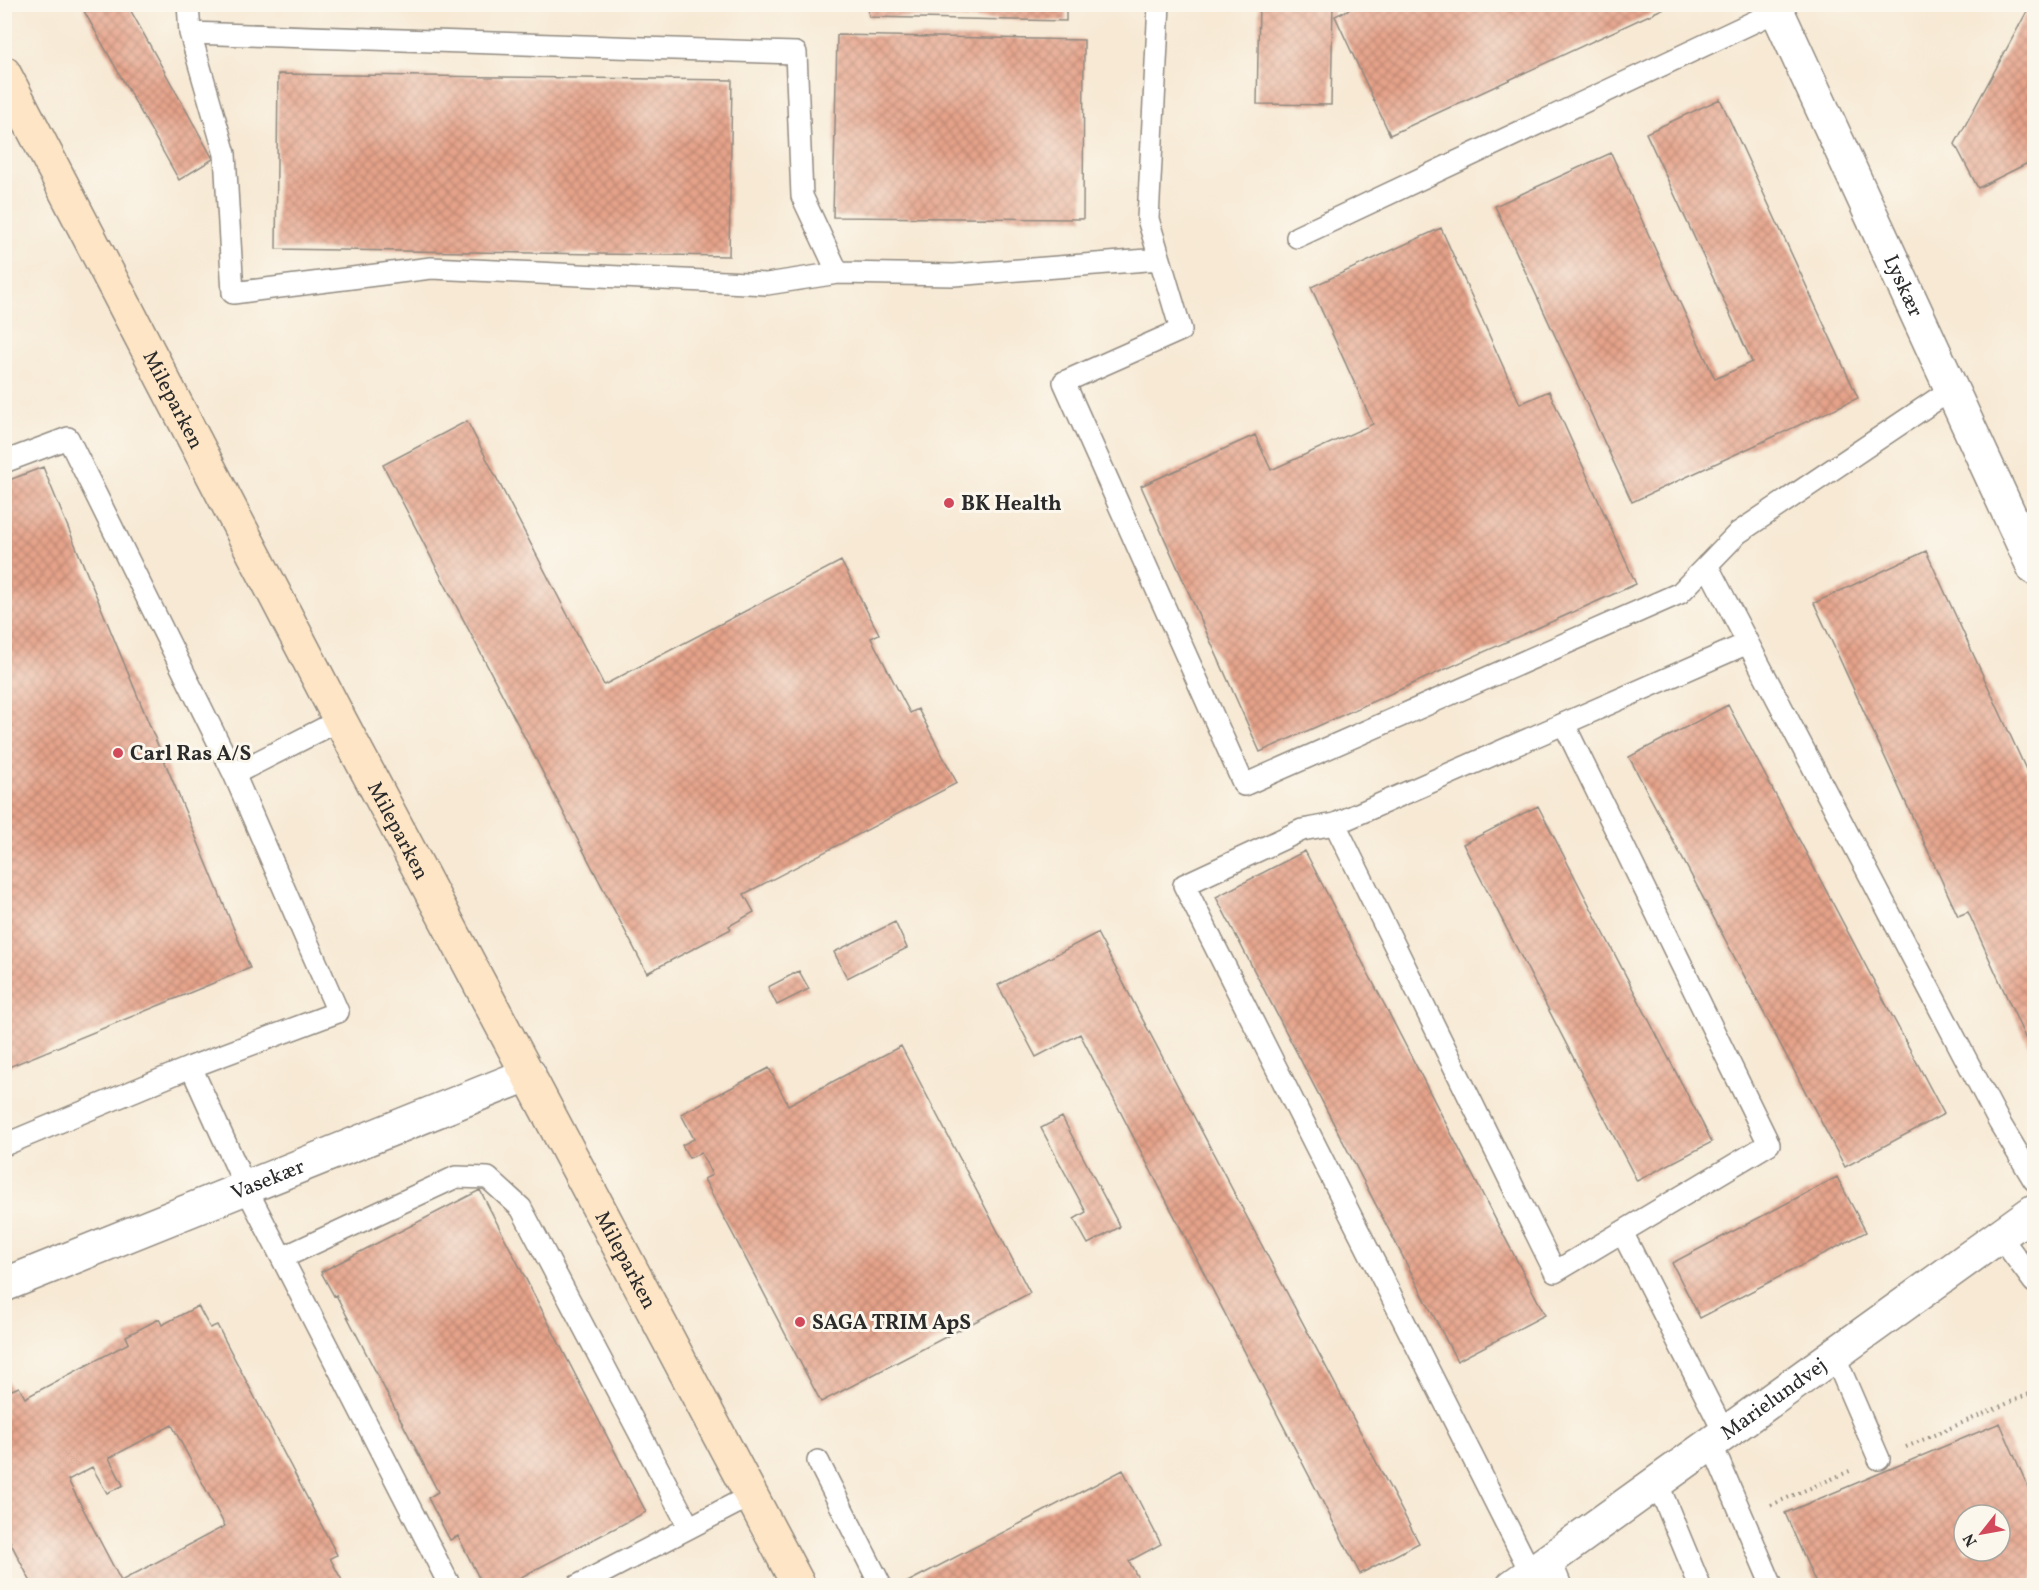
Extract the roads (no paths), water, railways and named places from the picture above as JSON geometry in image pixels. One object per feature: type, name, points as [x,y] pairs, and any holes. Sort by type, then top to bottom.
[{"type":"street","name":"Lyskær","points":[[1775,8],[2034,568]]},
{"type":"street","name":"Mileparken","points":[[4,73],[340,720],[799,1586]]},
{"type":"street","name":"Vasekær","points":[[4,1285],[529,1074]]},
{"type":"street","name":"Marielundvej","points":[[1538,1576],[1657,1482],[2034,1211]]},
{"type":"lane","points":[[188,4],[190,33],[225,154],[233,294],[431,268],[767,284],[838,273],[954,275],[1160,259]]},
{"type":"lane","points":[[1159,4],[1148,219],[1181,330],[1064,382],[1244,784],[1680,593],[1738,533],[1952,388]]},
{"type":"lane","points":[[1297,237],[1775,8]]},
{"type":"lane","points":[[190,33],[796,53],[802,196],[838,273]]},
{"type":"lane","points":[[4,462],[68,438],[234,774],[338,1012],[191,1067],[4,1145]]},
{"type":"lane","points":[[1707,565],[1998,1122],[2034,1179]]},
{"type":"lane","points":[[1538,1576],[1184,885],[1302,830],[1335,824],[1748,643]]},
{"type":"lane","points":[[234,774],[340,720]]},
{"type":"lane","points":[[1335,824],[1556,1272],[1769,1144],[1564,724]]},
{"type":"lane","points":[[191,1067],[246,1188],[450,1586]]},
{"type":"lane","points":[[282,1258],[456,1177],[488,1178],[522,1208],[689,1527]]},
{"type":"lane","points":[[1622,1232],[1718,1438],[1772,1586]]},
{"type":"lane","points":[[2000,1236],[2034,1282]]},
{"type":"lane","points":[[1834,1356],[1879,1459]]},
{"type":"lane","points":[[818,1461],[881,1586]]},
{"type":"lane","points":[[1657,1482],[1700,1586]]},
{"type":"lane","points":[[577,1586],[752,1495]]},
{"type":"place","name":"BK Health","points":[[949,503]]},
{"type":"place","name":"Carl Ras A/S","points":[[118,753]]},
{"type":"place","name":"SAGA TRIM ApS","points":[[800,1322]]}]
